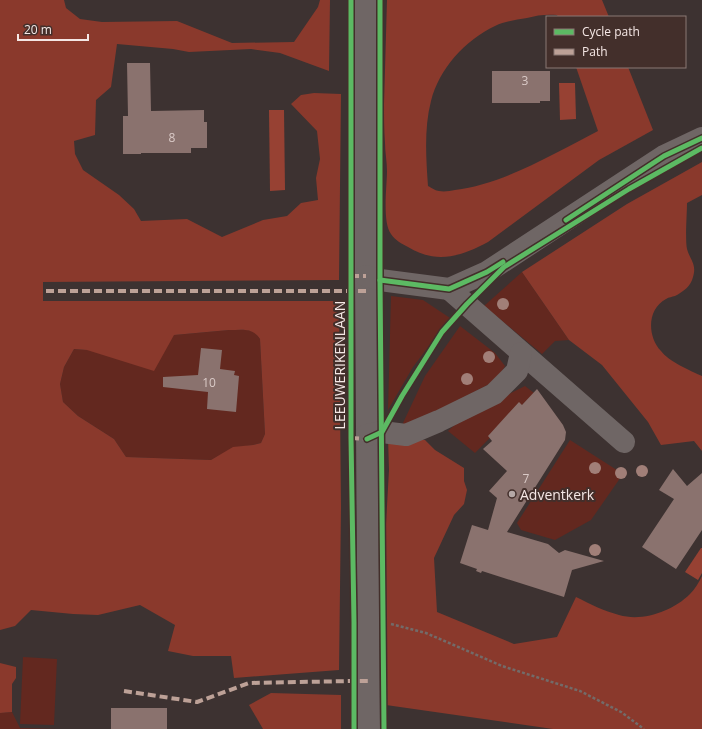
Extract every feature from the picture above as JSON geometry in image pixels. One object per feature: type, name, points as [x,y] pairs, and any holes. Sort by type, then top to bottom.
[{"type":"street","name":"LEEUWERIKENLAAN","points":[[366,0],[366,435],[369,622],[368,729]]},
{"type":"street","points":[[366,276],[380,280],[449,289],[487,272],[664,156],[702,138]]},
{"type":"street","points":[[449,289],[624,442]]},
{"type":"street","points":[[366,435],[382,432],[406,435],[439,421],[494,394],[517,371],[521,353]]},
{"type":"path","points":[[369,622],[384,622],[426,633],[502,666],[580,691],[621,712],[644,729]]},
{"type":"shaded area","points":[[0,0],[64,0],[66,8],[80,19],[102,22],[177,21],[232,43],[294,42],[318,7],[320,0],[330,0],[329,71],[280,53],[251,49],[189,52],[173,49],[117,44],[111,87],[96,100],[95,135],[74,141],[75,154],[83,170],[119,195],[134,209],[141,221],[187,219],[222,237],[263,220],[287,216],[301,203],[318,200],[316,178],[320,159],[317,131],[291,104],[301,95],[314,93],[341,94],[339,280],[43,282],[43,301],[339,301],[341,507],[339,670],[234,678],[231,656],[193,656],[168,651],[175,625],[140,605],[98,615],[31,610],[15,626],[0,630]],"holes":[[[234,330],[250,331],[257,335],[260,339],[265,434],[261,443],[233,447],[211,460],[126,457],[114,439],[78,416],[63,402],[60,384],[64,367],[74,349],[87,350],[154,371],[174,335]]]},
{"type":"shaded area","points":[[387,0],[602,0],[609,16],[534,16],[499,24],[473,39],[464,47],[440,78],[431,101],[427,122],[426,143],[428,186],[438,191],[451,191],[473,187],[492,181],[547,158],[598,131],[576,68],[628,68],[653,130],[599,160],[488,242],[468,252],[458,255],[438,257],[428,256],[403,245],[394,238],[388,228],[386,213],[387,171],[384,133]]},
{"type":"shaded area","points":[[559,83],[575,83],[576,119],[560,120]]},
{"type":"shaded area","points":[[269,110],[284,110],[285,190],[270,191]]},
{"type":"shaded area","points":[[702,162],[702,195],[687,203],[686,245],[694,265],[692,280],[689,286],[681,293],[667,298],[655,309],[652,316],[651,331],[656,345],[664,355],[702,376],[702,451],[694,441],[661,445],[648,422],[602,365],[569,340],[522,272],[627,204]]},
{"type":"shaded area","points":[[522,272],[569,340],[555,341],[542,354],[484,306]]},
{"type":"shaded area","points":[[391,296],[423,300],[450,318],[413,367],[388,410]]},
{"type":"shaded area","points":[[460,326],[495,353],[505,366],[497,380],[405,428],[403,423],[425,376]]},
{"type":"shaded area","points":[[229,330],[247,330],[255,332],[260,339],[265,434],[261,443],[233,448],[211,460],[126,457],[114,439],[78,416],[63,402],[60,384],[64,367],[74,349],[87,350],[174,335]]},
{"type":"shaded area","points":[[525,386],[534,393],[475,453],[448,431],[463,417]]},
{"type":"shaded area","points":[[388,437],[425,440],[435,450],[464,468],[464,481],[467,490],[464,504],[454,515],[434,558],[437,612],[514,644],[557,637],[576,597],[619,615],[628,617],[648,616],[666,610],[683,600],[694,590],[702,576],[702,729],[553,729],[386,705],[384,560],[389,470]]},
{"type":"shaded area","points":[[570,440],[623,474],[591,520],[555,540],[521,530],[517,523]]},
{"type":"shaded area","points":[[701,548],[702,573],[698,580],[685,572]]},
{"type":"shaded area","points":[[23,657],[57,659],[54,725],[20,724]]},
{"type":"shaded area","points":[[0,663],[16,667],[16,678],[12,684],[12,712],[0,713]]},
{"type":"shaded area","points":[[271,693],[341,695],[341,729],[263,729],[249,705]]},
{"type":"shaded area","points":[[12,712],[20,728],[57,729],[0,729],[0,713]]},
{"type":"building","points":[[127,63],[150,63],[151,111],[204,110],[204,122],[207,122],[207,148],[191,148],[191,153],[123,154],[123,116],[128,116]]},
{"type":"building","points":[[492,71],[550,71],[550,101],[540,101],[540,103],[492,103]]},
{"type":"building","points":[[201,348],[222,350],[220,369],[235,371],[234,375],[239,376],[236,412],[207,409],[208,392],[163,387],[163,377],[198,375]]},
{"type":"building","name":"Adventkerk","points":[[537,389],[563,425],[566,432],[565,440],[507,532],[548,544],[559,553],[565,550],[604,561],[572,570],[564,597],[482,571],[481,573],[476,571],[477,569],[460,563],[472,525],[488,530],[497,498],[489,491],[507,471],[483,449],[492,441],[488,436],[519,402],[522,405]]},
{"type":"building","points":[[673,469],[687,486],[702,473],[702,530],[676,569],[642,547],[674,499],[659,490]]},
{"type":"building","points":[[111,708],[167,708],[167,729],[111,729]]},
{"type":"marked path","points":[[351,276],[366,276]]},
{"type":"marked path","points":[[46,291],[366,291]]},
{"type":"marked path","points":[[351,438],[367,439]]},
{"type":"marked path","points":[[124,691],[197,702],[249,683],[368,681]]},
{"type":"cycle path","points":[[351,0],[351,438],[354,729]]},
{"type":"cycle path","points":[[380,0],[380,280],[384,729]]},
{"type":"cycle path","points":[[566,220],[664,156],[702,138]]},
{"type":"cycle path","points":[[367,439],[382,432],[402,396],[442,332],[467,304],[504,267],[629,189],[702,148]]},
{"type":"cycle path","points":[[380,280],[449,289],[487,272],[503,262]]},
{"type":"place","name":"Adventkerk","points":[[512,494]]}]
